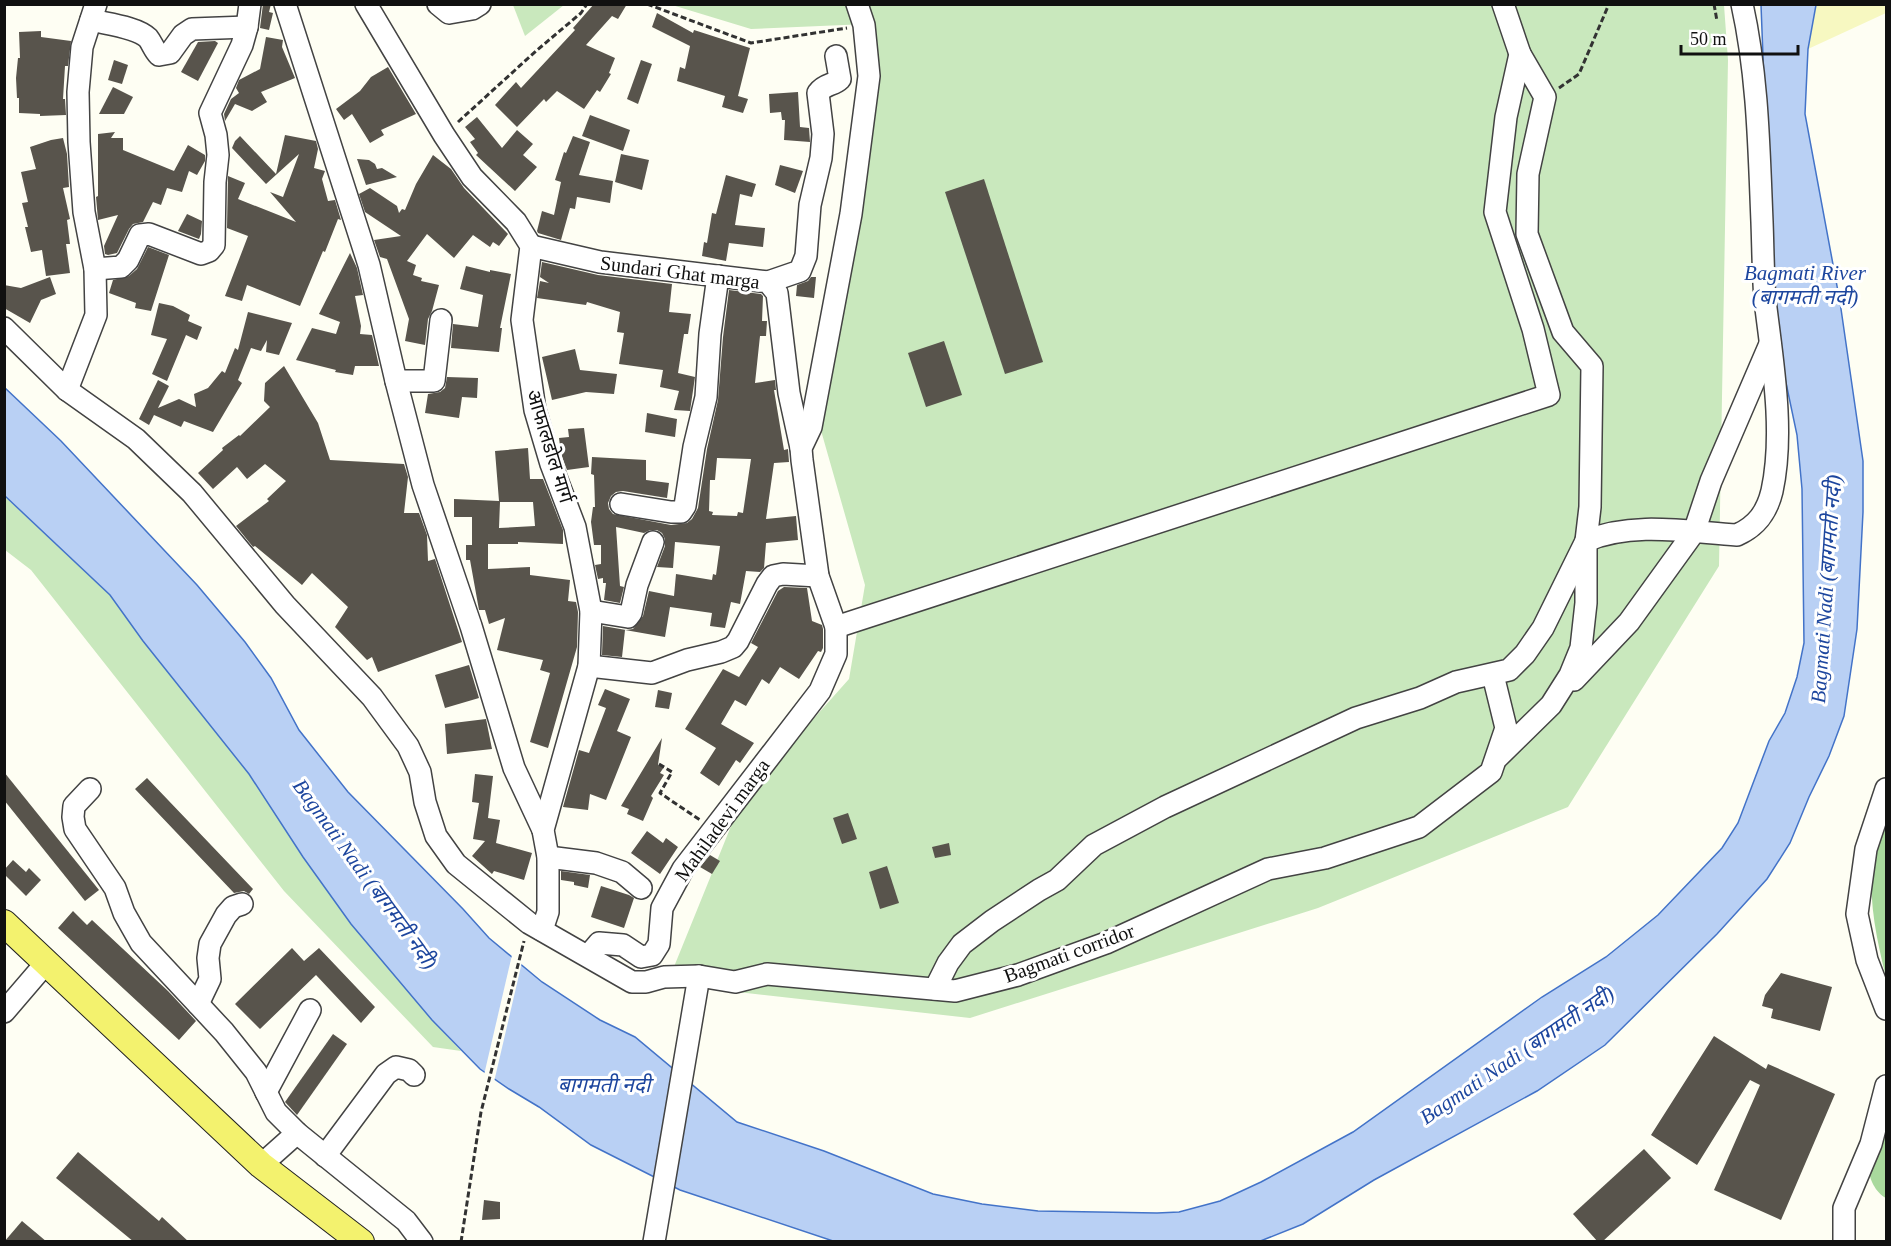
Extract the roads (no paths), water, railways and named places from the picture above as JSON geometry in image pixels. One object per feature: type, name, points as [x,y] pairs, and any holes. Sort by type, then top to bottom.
[{"type":"main road","points":[[4,923],[261,1164],[361,1242]]},
{"type":"street","points":[[95,269],[121,267],[128,260],[141,235],[149,234],[201,254],[209,251],[214,245],[218,155],[210,113],[242,45],[250,4]]},
{"type":"street","points":[[285,4],[369,265],[423,485],[471,626],[514,768],[543,830]]},
{"type":"street","points":[[366,4],[444,135],[472,177],[516,222],[531,246]]},
{"type":"street","points":[[438,4],[449,13],[472,9],[480,4]]},
{"type":"street","points":[[801,448],[811,427],[851,214],[869,76],[864,25],[857,4]]},
{"type":"street","points":[[1503,4],[1520,54],[1545,97],[1527,174],[1527,234],[1563,332],[1592,366],[1590,507],[1586,542],[1586,603],[1581,648],[1570,675],[1551,705]]},
{"type":"street","points":[[935,989],[948,963],[962,944],[1029,896],[1057,880],[1095,845],[1165,807],[1356,718],[1420,698],[1456,682],[1509,670],[1525,654],[1543,628],[1586,542],[1600,536],[1637,529],[1737,535],[1750,530],[1761,519],[1772,491],[1776,454],[1775,384],[1772,340],[1765,299],[1759,148],[1751,51],[1743,4]]},
{"type":"street","points":[[67,390],[96,315],[95,269],[84,212],[78,92],[82,47],[93,12],[138,32],[150,40],[159,55],[170,52],[183,35],[192,29],[247,27]]},
{"type":"street","points":[[836,627],[1549,395],[1533,328],[1495,212],[1506,117],[1520,54]]},
{"type":"street","points":[[768,282],[800,271],[806,256],[810,206],[821,158],[823,134],[818,93],[822,86],[840,79],[836,56]]},
{"type":"street","name":"Sundari Ghat marga","points":[[531,246],[600,262],[768,282],[777,293],[789,393],[801,448],[818,576],[836,627]]},
{"type":"street","name":"आफालडोल मार्ग","points":[[531,246],[522,320],[535,410],[551,464],[575,527],[591,611],[589,666],[543,830],[548,857],[548,912],[535,927]]},
{"type":"street","points":[[621,504],[670,512],[681,512],[685,506],[694,447],[706,397],[710,334],[718,276]]},
{"type":"street","points":[[396,381],[434,381],[441,320]]},
{"type":"street","name":"Bagmati corridor","points":[[4,328],[67,390],[136,439],[192,493],[285,605],[372,696],[408,746],[420,772],[425,802],[436,836],[456,864],[535,927],[632,982],[646,982],[664,977],[699,976],[735,982],[767,974],[955,991],[1018,975],[1106,943],[1268,869],[1325,858],[1419,827],[1491,772],[1506,728],[1493,675]]},
{"type":"street","points":[[1494,761],[1551,705],[1629,622],[1694,532],[1712,481],[1772,340]]},
{"type":"street","points":[[591,611],[628,616],[631,613],[653,542]]},
{"type":"street","points":[[589,666],[652,673],[687,660],[721,652],[733,647],[738,641],[773,576],[783,574],[818,576]]},
{"type":"street","name":"Mahiladevi marga","points":[[588,956],[599,943],[623,945],[641,957],[652,955],[659,944],[662,908],[683,869],[819,690],[836,654],[836,627]]},
{"type":"street","points":[[90,789],[75,806],[73,817],[75,829],[115,888],[124,913],[141,943],[224,1032],[256,1072],[276,1112],[297,1133],[406,1221],[422,1242]]},
{"type":"street","points":[[1887,789],[1866,849],[1857,914],[1867,960],[1887,1009]]},
{"type":"street","points":[[548,857],[596,863],[622,872],[641,888]]},
{"type":"street","points":[[198,1004],[210,979],[208,958],[210,944],[226,915],[233,907],[242,904]]},
{"type":"street","points":[[4,1012],[46,963]]},
{"type":"street","points":[[654,1242],[699,976]]},
{"type":"street","points":[[266,1092],[310,1010]]},
{"type":"street","points":[[325,1156],[386,1074],[396,1067],[409,1070],[414,1075]]},
{"type":"street","points":[[1844,1242],[1844,1208],[1871,1144],[1887,1086]]},
{"type":"street","points":[[261,1164],[297,1133]]},
{"type":"water","name":"बागमती नदी","points":[[1761,5],[1816,5],[1808,49],[1805,114],[1840,302],[1863,461],[1863,512],[1857,629],[1844,716],[1829,756],[1790,843],[1767,879],[1717,934],[1605,1045],[1537,1091],[1374,1180],[1303,1224],[1258,1242],[833,1241],[680,1190],[591,1145],[539,1107],[480,1069],[432,1020],[351,924],[303,857],[249,774],[143,641],[110,595],[5,496],[4,387],[61,441],[197,585],[245,642],[271,678],[299,730],[348,792],[489,938],[542,982],[600,1020],[635,1037],[737,1122],[824,1151],[933,1194],[982,1204],[1038,1211],[1157,1213],[1179,1212],[1220,1201],[1261,1182],[1353,1132],[1542,997],[1606,957],[1658,915],[1722,848],[1738,823],[1769,741],[1785,713],[1797,677],[1804,643],[1802,489],[1797,435],[1777,340]]},
{"type":"water label","name":"Bagmati River (बागमती नदी)","points":[[1805,285]]},
{"type":"water label","name":"Bagmati Nadi (बागमती नदी)","points":[[1826,589]]},
{"type":"water label","name":"Bagmati Nadi (बागमती नदी)","points":[[365,874]]},
{"type":"water label","name":"Bagmati Nadi (बागमती नदी)","points":[[1517,1055]]}]
